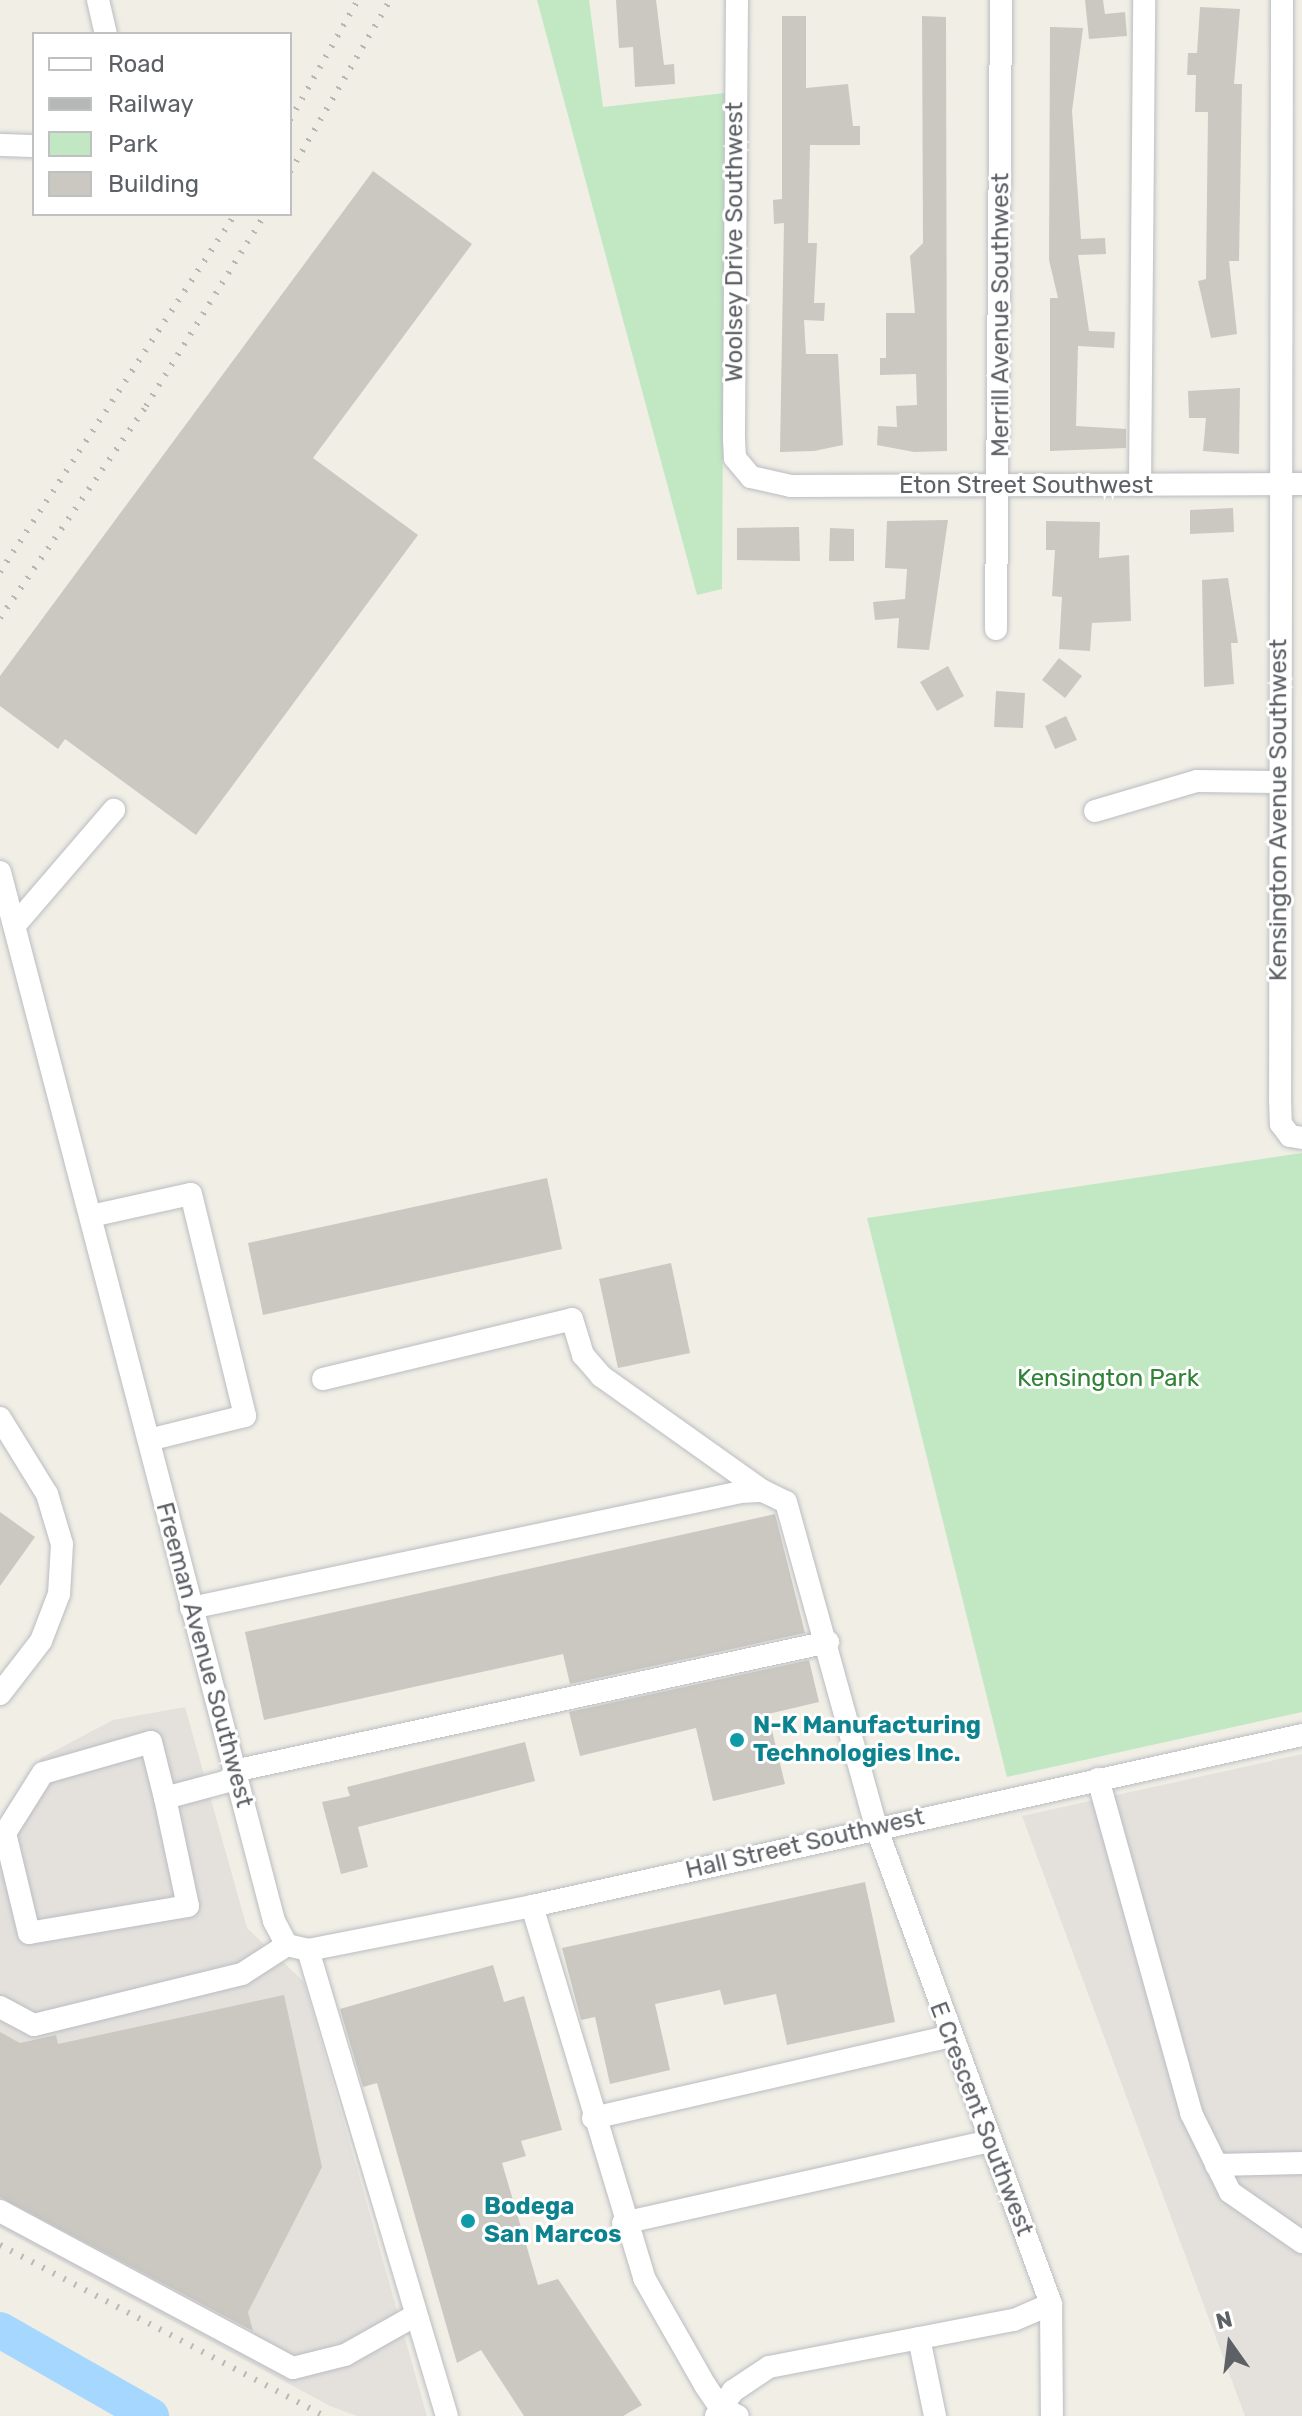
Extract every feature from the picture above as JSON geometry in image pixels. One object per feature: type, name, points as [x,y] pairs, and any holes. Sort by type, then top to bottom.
[{"type":"street","points":[[98,0],[106,32]]},
{"type":"street","name":"Woolsey Drive Southwest","points":[[737,0],[734,439],[735,458],[751,477]]},
{"type":"street","name":"Merrill Avenue Southwest","points":[[996,629],[1001,487],[1001,0]]},
{"type":"street","points":[[1140,485],[1144,0]]},
{"type":"street","name":"Kensington Avenue Southwest","points":[[1282,0],[1293,484],[1276,782],[1280,1099],[1296,1137]]},
{"type":"street","points":[[0,145],[32,146]]},
{"type":"street","name":"Eton Street Southwest","points":[[751,477],[791,486],[1293,484]]},
{"type":"street","points":[[1095,811],[1197,781],[1276,782]]},
{"type":"street","points":[[15,925],[114,810]]},
{"type":"street","name":"Freeman Avenue Southwest","points":[[0,872],[235,1775],[297,1948],[447,2416]]},
{"type":"street","points":[[91,1216],[191,1194],[245,1416],[149,1440]]},
{"type":"street","name":"E Crescent Southwest","points":[[323,1379],[572,1319],[583,1355],[601,1376],[763,1491],[786,1502],[796,1519],[876,1827],[948,2037],[1051,2304],[1060,2414]]},
{"type":"street","points":[[0,1418],[47,1494],[62,1544],[59,1594],[41,1641],[0,1694]]},
{"type":"street","points":[[191,1608],[763,1491]]},
{"type":"street","points":[[165,1798],[235,1775],[828,1642]]},
{"type":"street","name":"Hall Street Southwest","points":[[297,1948],[532,1906],[876,1827],[1302,1735]]},
{"type":"street","points":[[151,1742],[165,1798],[188,1906],[29,1933],[5,1833],[43,1773],[151,1742]]},
{"type":"street","points":[[1098,1779],[1158,2008],[1191,2113],[1230,2192],[1302,2242]]},
{"type":"street","points":[[532,1906],[623,2223],[644,2278],[725,2413],[769,2367],[1023,2318],[1051,2304]]},
{"type":"street","points":[[0,2007],[34,2025],[242,1974],[297,1948]]},
{"type":"street","points":[[593,2118],[948,2037]]},
{"type":"street","points":[[623,2223],[989,2141]]},
{"type":"street","points":[[1216,2165],[1302,2163]]},
{"type":"street","points":[[0,2211],[293,2368],[345,2355],[416,2315]]},
{"type":"street","points":[[919,2338],[935,2416]]},
{"type":"shaded area","points":[[185,1707],[247,1928],[304,1982],[427,2416],[357,2416],[330,2406],[0,2228],[0,1818],[41,1758],[113,1720]]},
{"type":"shaded area","points":[[1302,1754],[1302,2416],[1245,2416],[1022,1816]]},
{"type":"green space","points":[[537,0],[589,0],[603,107],[725,93],[722,589],[697,595]]},
{"type":"green space","name":"Kensington Park","points":[[1302,1153],[1302,1712],[1007,1777],[867,1218]]},
{"type":"building","points":[[616,0],[656,0],[664,65],[674,64],[675,84],[635,87],[633,47],[619,48]]},
{"type":"building","points":[[1085,0],[1103,0],[1105,14],[1125,12],[1127,36],[1089,39]]},
{"type":"building","points":[[1200,7],[1240,9],[1234,84],[1242,84],[1239,261],[1229,261],[1237,334],[1211,338],[1198,281],[1206,279],[1208,112],[1195,112],[1196,75],[1187,75],[1188,53],[1197,53]]},
{"type":"building","points":[[782,16],[806,16],[806,88],[848,84],[853,126],[860,126],[860,145],[810,145],[808,243],[817,243],[814,303],[825,303],[824,321],[804,320],[806,354],[838,354],[843,445],[814,451],[780,452],[784,223],[774,224],[773,200],[782,199]]},
{"type":"building","points":[[922,16],[946,17],[947,451],[914,452],[877,445],[878,426],[897,427],[896,406],[917,405],[916,374],[880,375],[880,358],[886,358],[886,313],[915,313],[910,256],[923,243]]},
{"type":"building","points":[[1050,27],[1083,28],[1072,111],[1081,239],[1105,238],[1106,254],[1078,255],[1089,331],[1115,332],[1114,348],[1078,346],[1076,426],[1126,429],[1126,448],[1050,451],[1050,298],[1058,298],[1049,260]]},
{"type":"building","points":[[373,171],[472,244],[313,458],[418,535],[196,835],[65,739],[58,749],[0,706],[0,676]]},
{"type":"building","points":[[1240,388],[1239,454],[1203,451],[1206,418],[1189,418],[1188,391]]},
{"type":"building","points":[[1233,508],[1234,532],[1190,534],[1190,510]]},
{"type":"building","points":[[948,520],[929,650],[897,648],[899,618],[875,620],[873,602],[905,599],[907,569],[885,568],[887,521]]},
{"type":"building","points":[[1046,521],[1100,522],[1099,558],[1129,555],[1131,621],[1092,623],[1090,651],[1059,649],[1062,597],[1052,596],[1055,550],[1046,550]]},
{"type":"building","points":[[799,527],[800,561],[737,560],[737,528]]},
{"type":"building","points":[[830,528],[854,529],[854,561],[829,561]]},
{"type":"building","points":[[1228,578],[1238,643],[1231,643],[1234,684],[1204,687],[1202,580]]},
{"type":"building","points":[[1059,658],[1082,676],[1065,698],[1042,680]]},
{"type":"building","points":[[948,666],[964,696],[937,711],[920,682]]},
{"type":"building","points":[[996,691],[1025,693],[1023,728],[994,727]]},
{"type":"building","points":[[1066,716],[1077,740],[1055,749],[1045,726]]},
{"type":"building","points":[[547,1178],[562,1249],[263,1315],[248,1243]]},
{"type":"building","points":[[671,1263],[690,1353],[618,1368],[599,1279]]},
{"type":"building","points":[[0,1512],[35,1537],[0,1586]]},
{"type":"building","points":[[775,1514],[805,1633],[570,1684],[563,1654],[264,1720],[245,1632]]},
{"type":"building","name":"N-K Manufacturing Technologies Inc.","points":[[809,1660],[819,1702],[768,1714],[785,1784],[713,1801],[696,1728],[580,1756],[569,1712]]},
{"type":"building","points":[[525,1742],[535,1781],[358,1827],[368,1867],[341,1874],[322,1802],[350,1796],[347,1787]]},
{"type":"building","points":[[865,1882],[895,2022],[787,2045],[776,1994],[724,2005],[720,1990],[655,2004],[670,2070],[610,2084],[595,2017],[581,2020],[562,1948]]},
{"type":"building","name":"Bodega San Marcos","points":[[493,1965],[504,2002],[524,1996],[562,2130],[521,2141],[526,2156],[502,2163],[538,2285],[558,2279],[642,2405],[623,2416],[524,2416],[481,2350],[457,2363],[377,2083],[363,2087],[340,2009]]},
{"type":"building","points":[[284,1995],[322,2167],[248,2312],[253,2331],[0,2197],[0,2032],[20,2043],[56,2035],[58,2044]]},
{"type":"waterway","points":[[0,2330],[151,2416]]},
{"type":"railway","points":[[292,116],[358,0]]},
{"type":"railway","points":[[292,169],[390,0]]},
{"type":"railway","points":[[0,572],[234,216]]},
{"type":"railway","points":[[0,618],[146,406],[264,216]]},
{"type":"railway","points":[[0,2245],[324,2416]]},
{"type":"place","name":"N-K Manufacturing Technologies Inc.","points":[[737,1740]]},
{"type":"place","name":"Bodega San Marcos","points":[[468,2221]]}]
